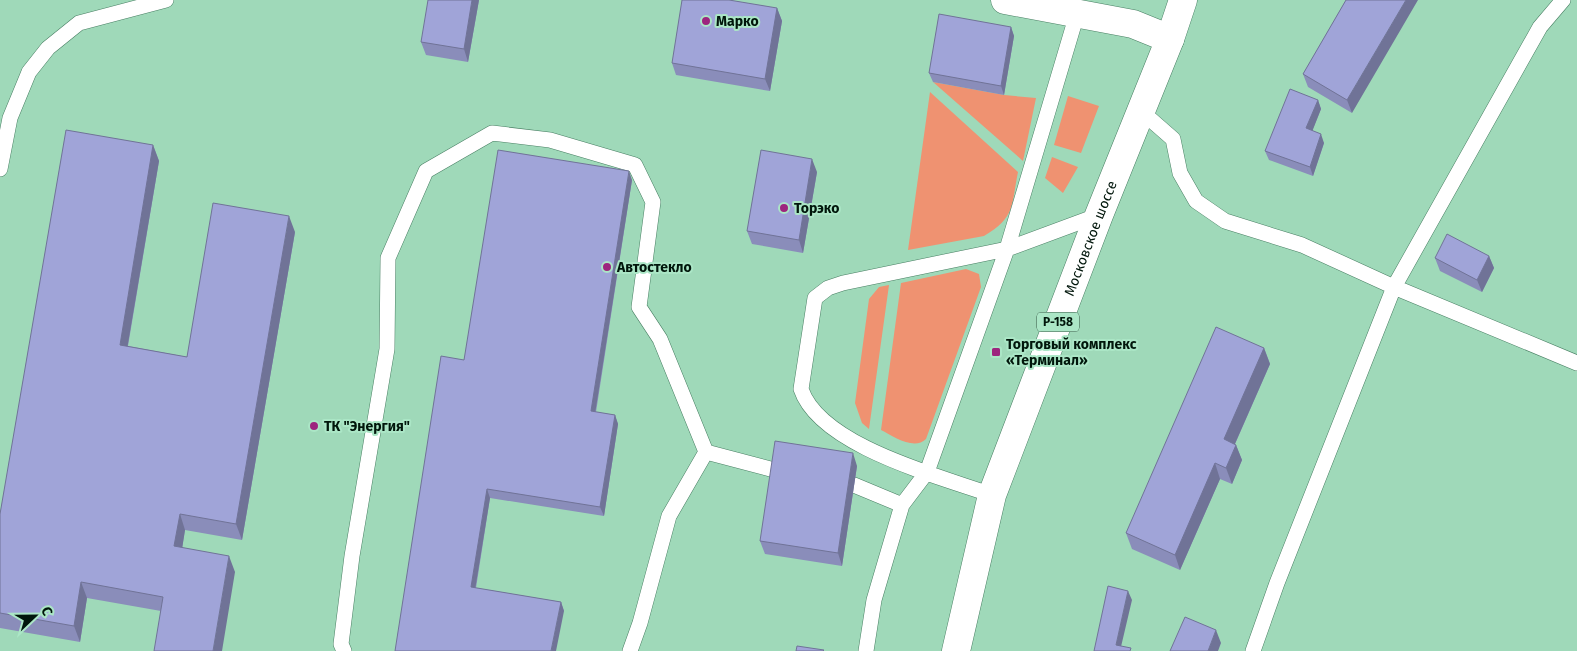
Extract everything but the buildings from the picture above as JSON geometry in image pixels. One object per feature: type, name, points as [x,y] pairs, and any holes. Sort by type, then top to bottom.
[{"type":"main road","points":[[1004,0],[1133,24],[1170,39]]},
{"type":"main road","name":"Московское шоссе","points":[[956,651],[992,495],[1099,215],[1170,39],[1183,0]]},
{"type":"lane","points":[[0,169],[10,118],[29,72],[48,48],[79,23],[166,0]]},
{"type":"lane","points":[[1256,650],[1277,583],[1394,288],[1540,27],[1563,0]]},
{"type":"lane","points":[[866,651],[874,600],[902,505],[927,472],[1007,249],[1077,14]]},
{"type":"lane","points":[[1141,111],[1173,139],[1180,172],[1196,201],[1225,220],[1302,245],[1394,288],[1577,363]]},
{"type":"lane","points":[[344,651],[341,644],[352,556],[387,349],[388,258],[426,171],[492,133],[550,140],[635,164],[652,202],[639,306],[660,338],[706,452]]},
{"type":"lane","points":[[992,495],[866,449],[821,420],[806,403],[801,389],[815,298],[828,288],[843,282],[1007,249],[1099,215]]},
{"type":"lane","points":[[706,452],[778,471]]},
{"type":"lane","points":[[630,651],[640,623],[669,516],[706,452]]},
{"type":"lane","points":[[854,484],[902,505]]},
{"type":"shaded area","points":[[933,82],[1004,95],[1036,98],[1023,161]]},
{"type":"shaded area","points":[[930,92],[1018,172],[1010,210],[1002,223],[994,229],[984,236],[908,250]]},
{"type":"shaded area","points":[[1068,96],[1099,106],[1081,153],[1054,145]]},
{"type":"shaded area","points":[[1052,157],[1078,167],[1063,193],[1045,178]]},
{"type":"shaded area","points":[[966,269],[979,274],[981,287],[926,439],[916,444],[897,439],[881,430],[901,283]]},
{"type":"shaded area","points":[[889,285],[869,429],[862,423],[855,403],[869,299],[879,287]]},
{"type":"place","name":"Марко","points":[[706,21]]},
{"type":"place","name":"Торэко","points":[[784,208]]},
{"type":"place","name":"Автостекло","points":[[607,267]]},
{"type":"place","name":"Торговый комплекс «Терминал»","points":[[996,352]]},
{"type":"place","name":"ТК \"Энергия\"","points":[[314,426]]}]
